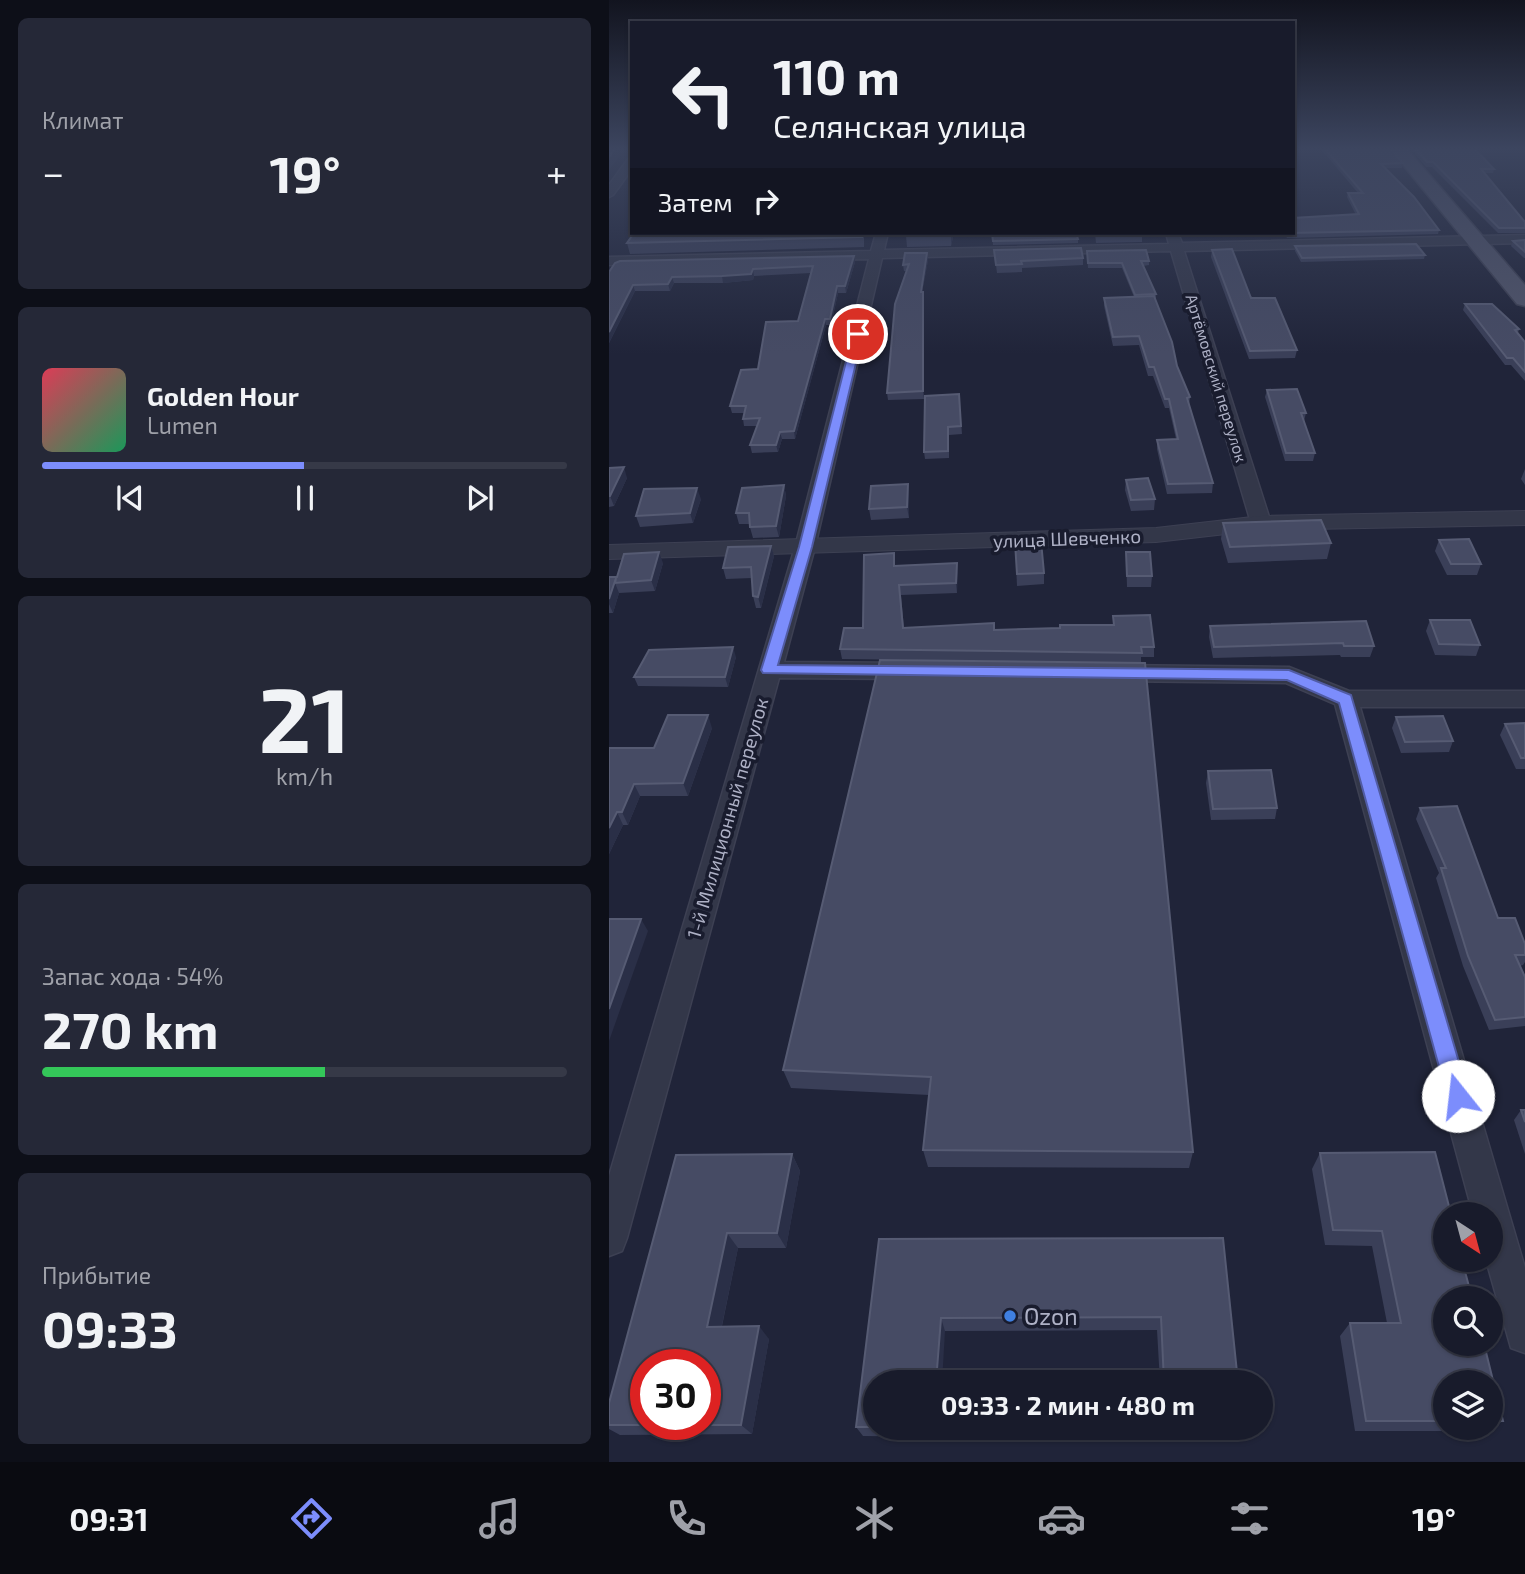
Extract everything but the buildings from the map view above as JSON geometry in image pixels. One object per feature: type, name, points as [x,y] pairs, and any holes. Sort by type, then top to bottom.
[{"type":"main road","points":[[1457,217],[1525,299]]},
{"type":"street","points":[[609,261],[880,244],[1174,239],[1525,239]]},
{"type":"street","name":"Артёмовский переулок","points":[[1174,239],[1261,523]]},
{"type":"street","name":"1-й Милиционный переулок","points":[[609,1238],[805,547],[880,244]]},
{"type":"street","name":"улица Шевченко","points":[[609,552],[1156,535],[1261,523],[1525,517]]},
{"type":"street","points":[[769,670],[933,671]]},
{"type":"street","points":[[1083,673],[1289,675],[1346,699],[1525,699]]},
{"type":"street","points":[[1346,699],[1525,1334]]},
{"type":"place","name":"Ozon","points":[[1010,1316]]},
{"type":"route","points":[[858,334],[805,547],[769,670],[1289,675],[1346,699],[1458,1096]]}]
